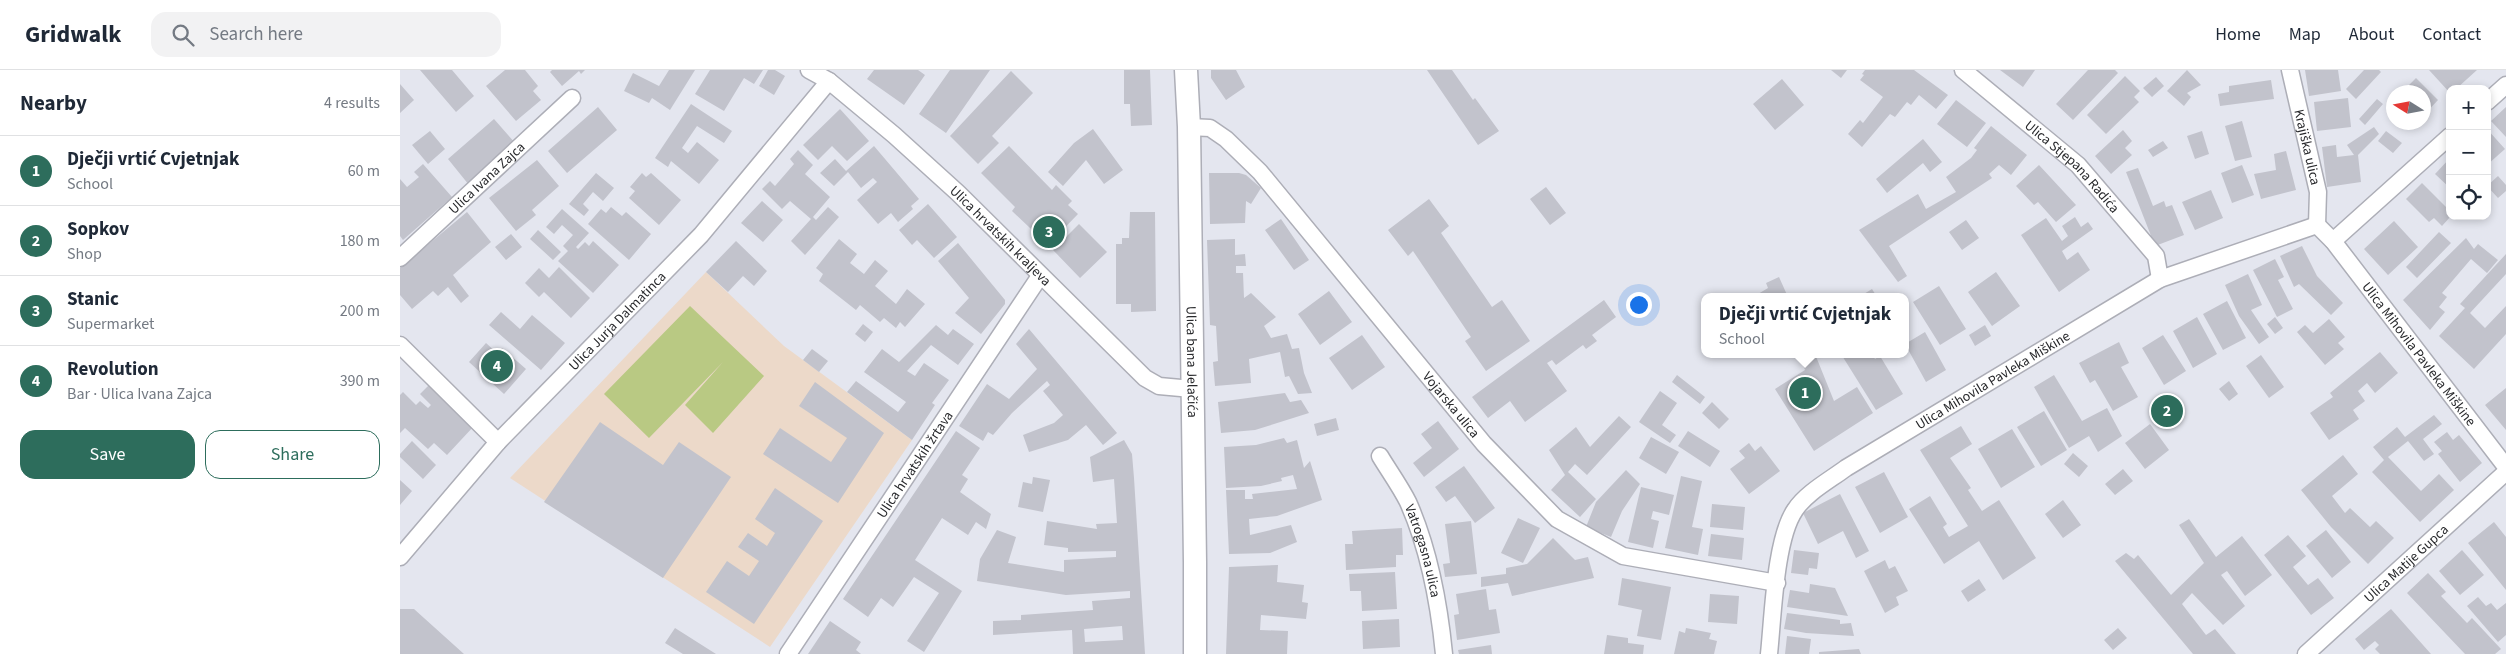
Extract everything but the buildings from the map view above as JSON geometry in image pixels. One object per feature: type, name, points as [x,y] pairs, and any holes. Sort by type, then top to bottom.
[{"type":"main road","name":"Ulica bana Jelačića","points":[[1186,70],[1190,127],[1192,389],[1196,562],[1194,654]]},
{"type":"street","name":"Ulica hrvatskih kraljeva","points":[[809,70],[829,81],[894,134],[958,193],[1145,378],[1159,386],[1192,389]]},
{"type":"street","name":"Ulica Stjepana Radića","points":[[1962,70],[2078,164],[2156,256],[2160,279]]},
{"type":"street","name":"Krajiška ulica","points":[[2290,70],[2318,192],[2316,225]]},
{"type":"street","name":"Ulica Jurja Dalmatinca","points":[[400,557],[498,442],[701,235],[829,81]]},
{"type":"street","points":[[2491,98],[2506,85]]},
{"type":"street","name":"Ulica Ivana Zajca","points":[[400,258],[572,98]]},
{"type":"street","name":"Vojarska ulica","points":[[1190,127],[1210,128],[1226,139],[1260,172],[1484,444],[1557,519],[1623,556],[1777,583]]},
{"type":"street","points":[[2334,241],[2446,140]]},
{"type":"street","name":"Ulica Mihovila Pavleka Miškine","points":[[1769,654],[1777,583],[1788,522],[1795,509],[1809,496],[1846,468],[2160,279],[2316,225],[2334,241],[2506,467]]},
{"type":"street","name":"Ulica hrvatskih žrtava","points":[[788,654],[1040,276]]},
{"type":"street","points":[[400,345],[498,442]]},
{"type":"street","name":"Vatrogasna ulica","points":[[1380,456],[1407,501],[1424,548],[1436,590],[1444,654]]},
{"type":"street","name":"Ulica Matije Gupca","points":[[2306,654],[2506,472]]},
{"type":"shaded area","points":[[706,272],[784,346],[912,440],[770,647],[510,478]]},
{"type":"green space","points":[[690,306],[764,376],[713,433],[685,405],[723,362],[649,438],[604,394]]},
{"type":"place","name":"Stanic","points":[[1049,232]]},
{"type":"place","name":"Revolution","points":[[497,366]]},
{"type":"place","name":"Dječji vrtić Cvjetnjak","points":[[1805,393]]},
{"type":"place","name":"Sopkov","points":[[2167,411]]}]
